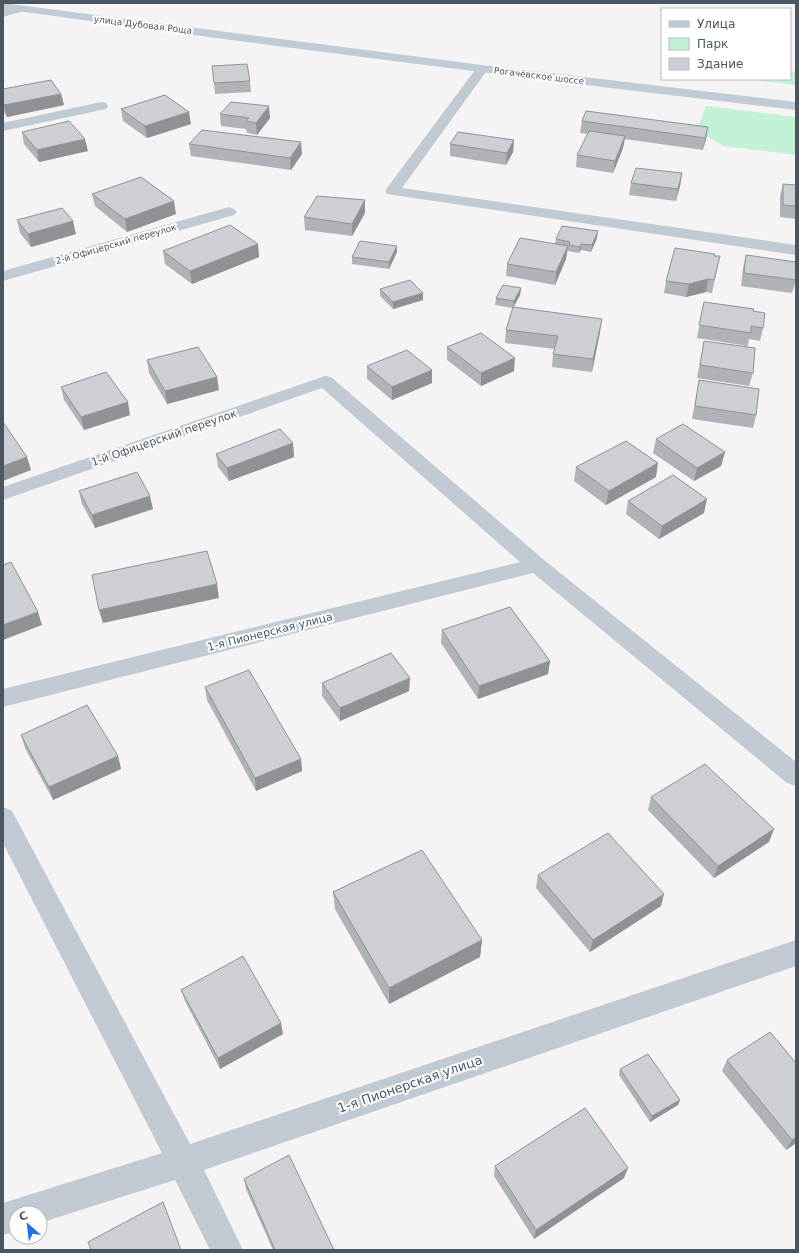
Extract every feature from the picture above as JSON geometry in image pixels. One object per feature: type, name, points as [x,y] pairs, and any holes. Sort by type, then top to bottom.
[{"type":"main road","name":"улица Дубовая Роща","points":[[3,6],[283,43]]},
{"type":"main road","name":"Рогачёвское шоссе","points":[[283,43],[482,69],[796,106]]},
{"type":"street","points":[[3,13],[20,9]]},
{"type":"street","points":[[482,69],[392,190],[796,250]]},
{"type":"street","points":[[3,127],[101,106]]},
{"type":"street","name":"2-й Офицерский переулок","points":[[3,276],[229,212]]},
{"type":"street","name":"1-й Офицерский переулок","points":[[3,494],[325,381],[537,566]]},
{"type":"street","points":[[537,566],[796,776]]},
{"type":"street","name":"1-я Пионерская улица","points":[[3,698],[537,566]]},
{"type":"street","points":[[3,818],[183,1162],[226,1250]]},
{"type":"street","name":"1-я Пионерская улица","points":[[48,1205],[183,1162],[796,953]]},
{"type":"green space","points":[[791,71],[796,72],[796,85],[754,80],[791,80]]},
{"type":"green space","points":[[706,106],[796,117],[796,155],[723,146],[697,130]]},
{"type":"building","points":[[247,64],[250,81],[214,83],[212,66]]},
{"type":"building","points":[[51,80],[61,94],[4,105],[3,89]]},
{"type":"building","points":[[165,95],[189,112],[145,126],[121,109]]},
{"type":"building","points":[[231,102],[269,106],[256,123],[246,121],[249,118],[220,114]]},
{"type":"building","points":[[586,111],[708,127],[705,138],[582,121]]},
{"type":"building","points":[[69,121],[85,139],[37,150],[22,132]]},
{"type":"building","points":[[202,130],[301,142],[290,158],[189,144]]},
{"type":"building","points":[[589,131],[625,136],[615,161],[577,155]]},
{"type":"building","points":[[458,132],[514,140],[507,153],[450,144]]},
{"type":"building","points":[[636,168],[682,173],[678,189],[631,183]]},
{"type":"building","points":[[141,177],[174,201],[125,219],[92,194]]},
{"type":"building","points":[[783,184],[796,185],[796,206],[783,205]]},
{"type":"building","points":[[317,196],[365,200],[352,224],[304,217]]},
{"type":"building","points":[[62,208],[73,221],[28,234],[17,220]]},
{"type":"building","points":[[230,225],[258,244],[190,271],[163,251]]},
{"type":"building","points":[[562,226],[598,231],[592,245],[581,244],[580,247],[569,245],[570,242],[556,239]]},
{"type":"building","points":[[520,238],[568,246],[556,272],[507,264]]},
{"type":"building","points":[[360,241],[397,246],[389,262],[352,257]]},
{"type":"building","points":[[675,248],[720,256],[714,280],[708,279],[689,284],[666,281]]},
{"type":"building","points":[[746,255],[796,262],[796,280],[744,273]]},
{"type":"building","points":[[410,280],[423,293],[393,302],[380,289]]},
{"type":"building","points":[[503,285],[521,288],[514,301],[496,298]]},
{"type":"building","points":[[704,302],[754,309],[753,311],[765,313],[763,328],[751,326],[751,333],[699,325]]},
{"type":"building","points":[[513,307],[602,319],[593,359],[553,354],[558,336],[506,330]]},
{"type":"building","points":[[481,333],[515,358],[481,373],[447,347]]},
{"type":"building","points":[[704,341],[755,348],[753,373],[700,365]]},
{"type":"building","points":[[198,347],[217,377],[165,391],[147,360]]},
{"type":"building","points":[[407,350],[432,370],[392,387],[367,366]]},
{"type":"building","points":[[106,372],[128,402],[81,417],[61,387]]},
{"type":"building","points":[[699,380],[759,389],[756,415],[695,406]]},
{"type":"building","points":[[3,422],[27,457],[3,466]]},
{"type":"building","points":[[683,424],[725,452],[697,468],[656,439]]},
{"type":"building","points":[[280,429],[293,443],[227,468],[216,454]]},
{"type":"building","points":[[626,441],[658,463],[609,491],[576,467]]},
{"type":"building","points":[[137,472],[150,496],[92,515],[79,491]]},
{"type":"building","points":[[673,475],[707,499],[662,526],[628,501]]},
{"type":"building","points":[[207,551],[217,584],[99,610],[92,575]]},
{"type":"building","points":[[11,562],[38,612],[3,625],[3,565]]},
{"type":"building","points":[[510,607],[550,661],[479,686],[442,630]]},
{"type":"building","points":[[391,653],[410,678],[340,708],[322,683]]},
{"type":"building","points":[[249,670],[301,759],[255,778],[205,687]]},
{"type":"building","points":[[87,705],[118,756],[49,787],[21,735]]},
{"type":"building","points":[[705,764],[774,829],[718,866],[651,797]]},
{"type":"building","points":[[608,833],[664,894],[593,940],[538,875]]},
{"type":"building","points":[[422,850],[482,940],[389,988],[333,892]]},
{"type":"building","points":[[243,956],[281,1023],[218,1058],[181,990]]},
{"type":"building","points":[[770,1032],[796,1063],[796,1137],[792,1140],[727,1060]]},
{"type":"building","points":[[648,1054],[680,1100],[652,1116],[620,1069]]},
{"type":"building","points":[[585,1108],[628,1168],[536,1230],[495,1166]]},
{"type":"building","points":[[289,1155],[334,1250],[275,1250],[244,1179]]},
{"type":"building","points":[[163,1202],[181,1250],[91,1250],[88,1242]]}]
